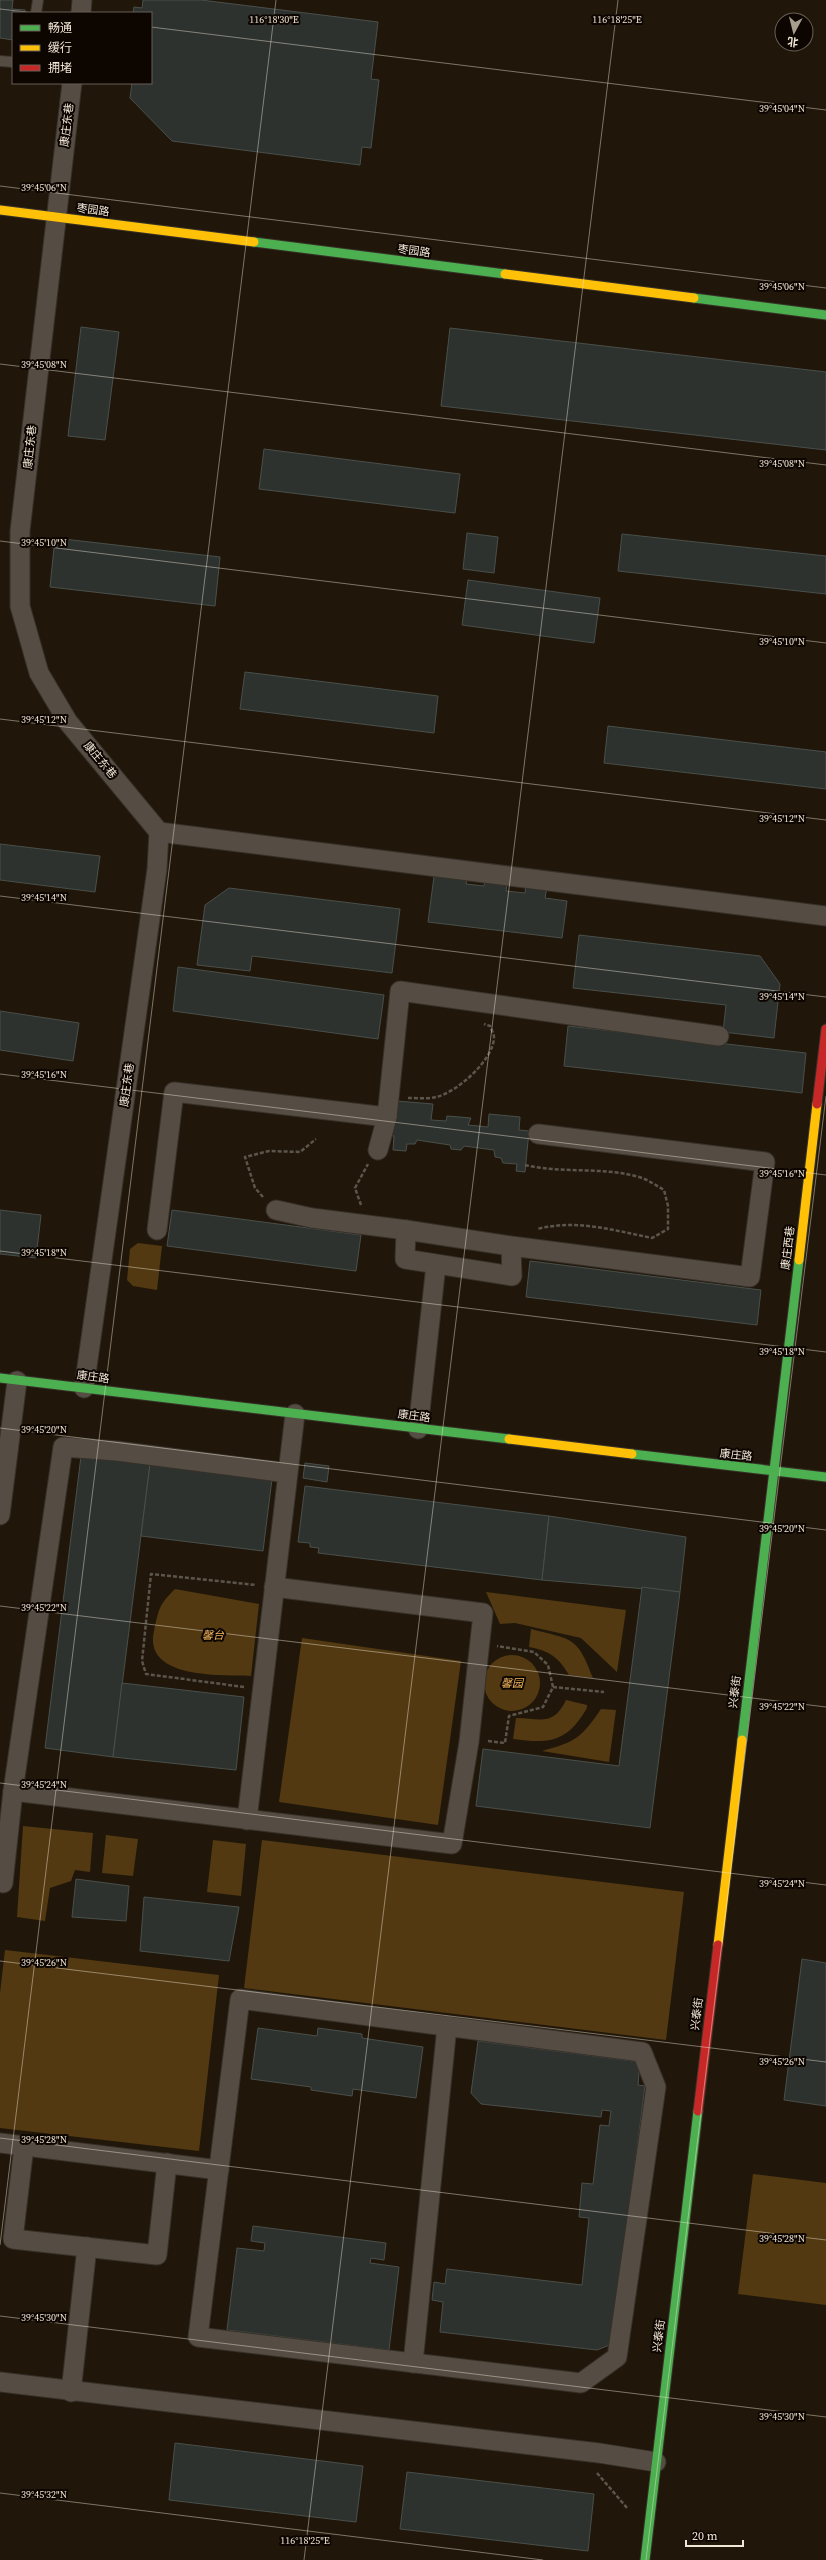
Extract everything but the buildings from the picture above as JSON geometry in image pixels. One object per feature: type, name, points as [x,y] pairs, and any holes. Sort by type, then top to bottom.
[{"type":"street","points":[[81,12],[82,0]]},
{"type":"street","name":"康庄东巷","points":[[72,84],[20,531],[20,606],[38,673],[68,722],[159,832],[157,869],[84,1388]]},
{"type":"street","name":"枣园路","points":[[0,210],[826,315]]},
{"type":"street","points":[[159,832],[826,916]]},
{"type":"street","points":[[378,1150],[387,1117],[400,991],[719,1036]]},
{"type":"street","name":"康庄西巷","points":[[774,1471],[826,1028]]},
{"type":"street","points":[[157,1230],[174,1092],[387,1117]]},
{"type":"street","points":[[276,1210],[312,1218],[375,1225],[511,1246],[750,1277],[765,1162],[538,1134]]},
{"type":"street","points":[[406,1230],[405,1259],[436,1265],[512,1276],[511,1246]]},
{"type":"street","points":[[418,1429],[436,1265]]},
{"type":"street","points":[[0,1515],[8,1380]]},
{"type":"street","name":"康庄路","points":[[8,1380],[826,1477]]},
{"type":"street","points":[[247,1820],[295,1414]]},
{"type":"street","points":[[3,1883],[13,1791],[62,1447],[117,1451],[287,1473]]},
{"type":"street","name":"兴泰街","points":[[645,2560],[774,1471]]},
{"type":"street","points":[[13,1791],[452,1844],[469,1739],[483,1613],[274,1587]]},
{"type":"street","points":[[240,1999],[447,2026],[642,2052],[656,2087],[617,2357],[581,2383],[198,2337],[240,1999]]},
{"type":"street","points":[[413,2363],[447,2026]]},
{"type":"street","points":[[0,2143],[219,2170]]},
{"type":"street","points":[[24,2146],[13,2239],[157,2255],[167,2164]]},
{"type":"street","points":[[71,2392],[87,2247]]},
{"type":"street","points":[[0,2382],[71,2392],[591,2452],[656,2462]]},
{"type":"lane","points":[[36,12],[38,0]]},
{"type":"lane","points":[[0,61],[12,62]]},
{"type":"path","points":[[388,1097],[437,1097],[456,1088],[476,1071],[488,1054],[494,1038],[490,1026],[483,1023]]},
{"type":"path","points":[[276,1210],[255,1188],[245,1157],[268,1151],[300,1152],[316,1139]]},
{"type":"path","points":[[375,1225],[363,1211],[356,1188],[378,1150]]},
{"type":"path","points":[[525,1165],[554,1170],[616,1173],[643,1178],[664,1190],[668,1206],[668,1229],[652,1238],[590,1226],[559,1223],[535,1229]]},
{"type":"path","points":[[262,1690],[146,1674],[142,1661],[151,1574],[274,1587]]},
{"type":"path","points":[[469,1739],[505,1743],[509,1716],[543,1707],[553,1687],[548,1665],[534,1652],[507,1646],[480,1644]]},
{"type":"path","points":[[553,1687],[604,1692]]},
{"type":"path","points":[[597,2473],[628,2509]]},
{"type":"green space","points":[[138,1243],[162,1246],[157,1290],[133,1286],[127,1280],[130,1249]]},
{"type":"green space","name":"馨台","points":[[175,1589],[259,1604],[251,1676],[204,1674],[187,1671],[172,1666],[160,1658],[154,1647],[154,1631],[157,1617],[160,1607]]},
{"type":"green space","points":[[486,1592],[626,1610],[617,1672],[581,1638],[515,1623],[500,1624]]},
{"type":"green space","points":[[531,1629],[556,1635],[572,1642],[582,1654],[593,1678],[569,1675],[553,1656],[529,1647]]},
{"type":"green space","points":[[302,1638],[461,1661],[438,1825],[279,1802]]},
{"type":"green space","name":"馨园","points":[[512,1655],[523,1657],[532,1663],[538,1672],[540,1683],[538,1694],[532,1703],[523,1709],[512,1711],[501,1709],[492,1703],[486,1694],[484,1683],[486,1672],[492,1663],[501,1657]]},
{"type":"green space","points":[[566,1700],[587,1705],[587,1708],[580,1719],[565,1734],[557,1738],[538,1741],[513,1739],[516,1718],[551,1718],[561,1709]]},
{"type":"green space","points":[[601,1709],[616,1710],[609,1762],[542,1751],[563,1745],[577,1737],[589,1726]]},
{"type":"green space","points":[[23,1826],[93,1833],[90,1872],[75,1870],[71,1881],[50,1888],[45,1921],[17,1917]]},
{"type":"green space","points":[[106,1835],[138,1839],[133,1876],[102,1873]]},
{"type":"green space","points":[[213,1840],[246,1844],[241,1896],[207,1892]]},
{"type":"green space","points":[[262,1840],[684,1892],[666,2040],[244,1988]]},
{"type":"green space","points":[[5,1950],[219,1975],[199,2151],[0,2128],[0,1993]]},
{"type":"green space","points":[[753,2174],[826,2183],[826,2305],[738,2294]]},
{"type":"traffic: fast","points":[[254,242],[505,274]]},
{"type":"traffic: fast","points":[[694,298],[826,315]]},
{"type":"traffic: fast","points":[[742,1740],[799,1260]]},
{"type":"traffic: fast","points":[[0,1378],[509,1439]]},
{"type":"traffic: fast","points":[[632,1454],[826,1477]]},
{"type":"traffic: fast","points":[[645,2560],[698,2111]]},
{"type":"traffic: slow","points":[[0,210],[254,242]]},
{"type":"traffic: slow","points":[[505,274],[694,298]]},
{"type":"traffic: slow","points":[[799,1260],[817,1104]]},
{"type":"traffic: slow","points":[[509,1439],[632,1454]]},
{"type":"traffic: slow","points":[[718,1945],[742,1740]]},
{"type":"traffic: jam","points":[[817,1104],[826,1029]]},
{"type":"traffic: jam","points":[[698,2111],[718,1945]]}]
